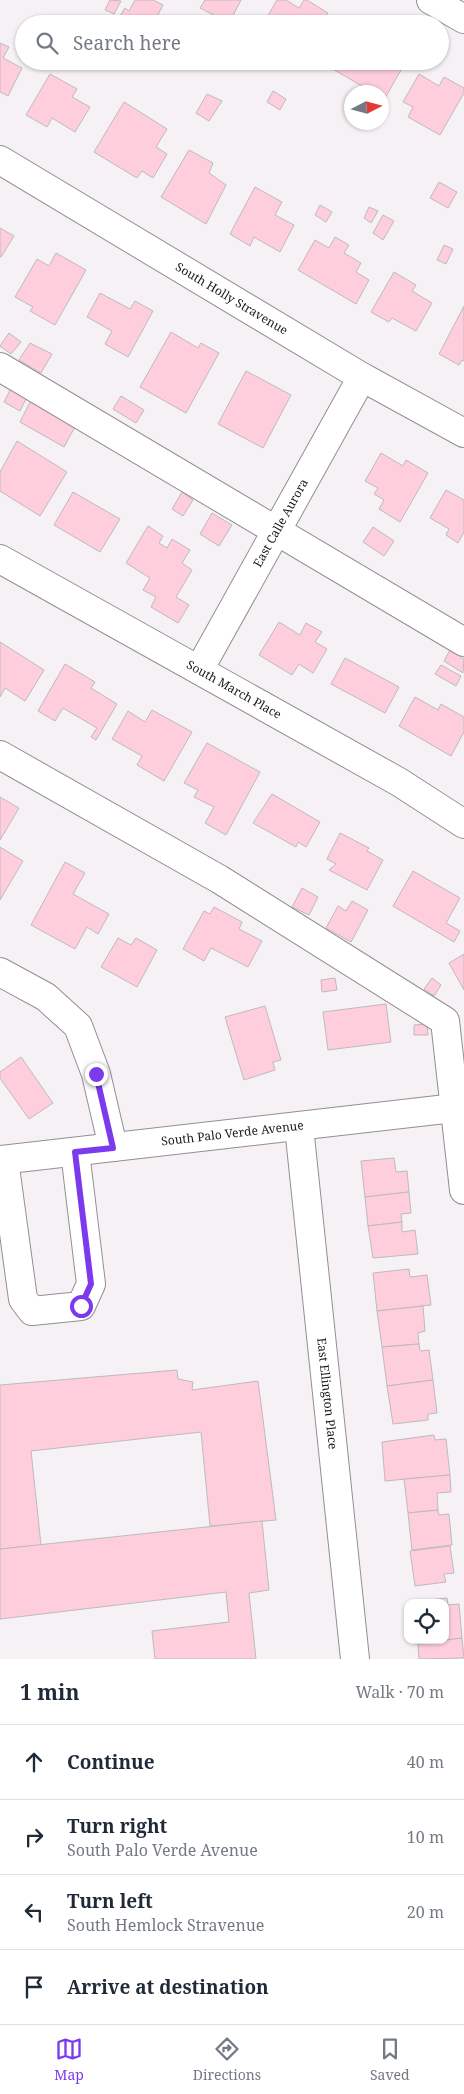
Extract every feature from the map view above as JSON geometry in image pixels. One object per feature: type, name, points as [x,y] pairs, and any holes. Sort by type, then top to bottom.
[{"type":"street","points":[[431,0],[464,19]]},
{"type":"street","name":"South Holly Stravenue","points":[[0,160],[362,376],[464,433]]},
{"type":"street","points":[[0,367],[464,642]]},
{"type":"street","name":"East Calle Aurora","points":[[200,670],[362,376]]},
{"type":"street","name":"South March Place","points":[[0,559],[399,782],[464,824]]},
{"type":"street","points":[[0,755],[218,879],[445,1021],[459,1108],[464,1190]]},
{"type":"street","points":[[0,972],[46,997],[78,1026],[96,1074],[113,1148]]},
{"type":"street","name":"South Palo Verde Avenue","points":[[2,1160],[459,1108]]},
{"type":"street","name":"East Ellington Place","points":[[300,1127],[355,1659]]},
{"type":"street","points":[[2,1160],[23,1299],[32,1311],[81,1306],[91,1284],[75,1152]]},
{"type":"building","points":[[110,0],[121,1],[114,14],[105,10]]},
{"type":"building","points":[[135,0],[153,0],[163,5],[158,15],[121,15],[125,8],[129,11]]},
{"type":"building","points":[[205,0],[241,0],[233,15],[214,15],[200,8]]},
{"type":"building","points":[[277,0],[286,0],[299,8],[304,0],[307,0],[328,13],[327,15],[268,15]]},
{"type":"building","points":[[0,43],[9,47],[3,58],[15,64],[15,70],[21,70],[8,96],[0,92]]},
{"type":"building","points":[[335,70],[401,70],[389,91],[389,85],[360,85]]},
{"type":"building","points":[[50,74],[77,89],[72,97],[90,107],[75,132],[52,118],[47,127],[26,115]]},
{"type":"building","points":[[419,74],[439,86],[444,77],[464,88],[464,93],[440,135],[408,117],[413,107],[403,102]]},
{"type":"building","points":[[273,91],[286,99],[280,110],[267,102]]},
{"type":"building","points":[[207,94],[222,101],[209,121],[196,113]]},
{"type":"building","points":[[124,102],[167,129],[156,147],[167,154],[153,178],[142,171],[137,178],[94,152]]},
{"type":"building","points":[[189,150],[213,163],[209,173],[226,185],[206,224],[161,197]]},
{"type":"building","points":[[439,182],[457,192],[448,208],[430,198]]},
{"type":"building","points":[[255,187],[282,202],[275,215],[294,225],[280,252],[254,237],[250,246],[230,234]]},
{"type":"building","points":[[320,205],[332,212],[326,222],[315,215]]},
{"type":"building","points":[[369,207],[378,211],[371,223],[364,218]]},
{"type":"building","points":[[383,215],[394,221],[383,240],[373,233]]},
{"type":"building","points":[[0,228],[14,236],[1,257],[0,257]]},
{"type":"building","points":[[335,237],[349,245],[344,253],[361,263],[356,272],[369,280],[356,304],[298,270],[315,240],[329,248]]},
{"type":"building","points":[[444,245],[453,249],[446,264],[437,260]]},
{"type":"building","points":[[56,253],[86,270],[55,325],[30,311],[33,307],[15,297],[37,259],[49,266]]},
{"type":"building","points":[[394,272],[416,285],[412,291],[432,303],[416,331],[392,318],[389,322],[371,312]]},
{"type":"building","points":[[100,293],[130,309],[135,301],[153,311],[128,357],[105,344],[112,331],[87,317]]},
{"type":"building","points":[[464,306],[464,361],[462,360],[459,365],[439,354]]},
{"type":"building","points":[[171,332],[198,348],[201,343],[219,353],[186,413],[140,387]]},
{"type":"building","points":[[9,333],[21,342],[11,354],[0,346]]},
{"type":"building","points":[[30,343],[52,354],[41,373],[19,360]]},
{"type":"building","points":[[246,371],[291,395],[263,448],[218,424]]},
{"type":"building","points":[[11,388],[27,397],[20,411],[4,402]]},
{"type":"building","points":[[121,396],[144,410],[136,423],[113,409]]},
{"type":"building","points":[[32,398],[76,425],[64,447],[20,422]]},
{"type":"building","points":[[17,441],[67,472],[40,516],[0,491],[0,472]]},
{"type":"building","points":[[381,453],[403,466],[406,460],[428,473],[400,522],[379,509],[384,500],[374,494],[378,488],[365,481]]},
{"type":"building","points":[[446,490],[464,500],[464,532],[458,543],[446,535],[449,529],[430,518]]},
{"type":"building","points":[[73,492],[120,519],[100,552],[54,525]]},
{"type":"building","points":[[182,492],[193,500],[183,516],[172,509]]},
{"type":"building","points":[[212,513],[232,525],[219,546],[200,534]]},
{"type":"building","points":[[148,526],[163,536],[159,543],[167,548],[172,539],[190,550],[182,563],[192,570],[176,597],[189,605],[178,623],[151,607],[156,597],[143,590],[150,578],[126,563]]},
{"type":"building","points":[[373,527],[394,541],[384,556],[363,542]]},
{"type":"building","points":[[279,622],[300,635],[306,623],[322,632],[315,642],[327,649],[313,673],[299,664],[292,675],[259,655]]},
{"type":"building","points":[[0,642],[44,670],[25,701],[5,688],[0,697]]},
{"type":"building","points":[[450,650],[464,659],[463,673],[444,661]]},
{"type":"building","points":[[345,658],[399,687],[385,713],[331,684]]},
{"type":"building","points":[[65,664],[95,682],[91,688],[117,704],[96,740],[91,737],[97,728],[63,708],[55,721],[38,711]]},
{"type":"building","points":[[441,665],[461,676],[456,686],[435,674]]},
{"type":"building","points":[[415,697],[438,710],[441,704],[464,717],[464,732],[451,756],[399,726]]},
{"type":"building","points":[[152,710],[192,732],[164,781],[137,765],[142,756],[112,739],[128,711],[145,722]]},
{"type":"building","points":[[207,743],[260,772],[226,835],[205,823],[214,807],[194,797],[198,790],[184,783]]},
{"type":"building","points":[[272,794],[320,822],[306,847],[298,842],[296,847],[253,823]]},
{"type":"building","points":[[0,797],[19,808],[0,840]]},
{"type":"building","points":[[340,833],[369,848],[367,851],[383,860],[367,890],[329,870],[336,864],[327,859]]},
{"type":"building","points":[[0,847],[23,861],[0,900]]},
{"type":"building","points":[[65,862],[85,873],[73,894],[109,914],[98,934],[87,927],[75,949],[31,925]]},
{"type":"building","points":[[413,871],[460,898],[446,923],[460,931],[454,942],[393,906]]},
{"type":"building","points":[[302,888],[318,897],[309,915],[292,907]]},
{"type":"building","points":[[352,901],[368,910],[351,942],[326,928],[338,906],[346,911]]},
{"type":"building","points":[[214,907],[242,922],[239,929],[262,941],[248,967],[211,948],[204,961],[183,949],[204,911],[210,914]]},
{"type":"building","points":[[118,938],[131,945],[136,938],[157,950],[137,987],[101,967]]},
{"type":"building","points":[[464,954],[464,990],[449,963]]},
{"type":"building","points":[[335,978],[337,990],[322,992],[321,980]]},
{"type":"building","points":[[432,978],[441,985],[434,996],[424,989]]},
{"type":"building","points":[[386,1004],[391,1042],[328,1050],[323,1012]]},
{"type":"building","points":[[265,1006],[281,1060],[273,1062],[275,1070],[244,1080],[225,1017]]},
{"type":"building","points":[[427,1024],[428,1035],[414,1035],[414,1025]]},
{"type":"building","points":[[21,1057],[53,1103],[29,1119],[0,1078],[0,1072]]},
{"type":"building","points":[[394,1158],[396,1172],[407,1171],[409,1192],[365,1197],[361,1161]]},
{"type":"building","points":[[409,1192],[411,1213],[401,1214],[402,1222],[368,1226],[365,1197]]},
{"type":"building","points":[[402,1222],[402,1232],[415,1230],[418,1254],[373,1258],[368,1226]]},
{"type":"building","points":[[409,1269],[410,1277],[427,1275],[431,1305],[377,1311],[373,1273]]},
{"type":"building","points":[[423,1306],[425,1331],[418,1333],[419,1344],[382,1347],[377,1311]]},
{"type":"building","points":[[419,1344],[420,1351],[429,1350],[433,1380],[387,1386],[382,1347]]},
{"type":"building","points":[[177,1370],[178,1379],[193,1382],[192,1390],[258,1381],[276,1520],[210,1526],[201,1432],[31,1451],[41,1545],[0,1549],[0,1385]]},
{"type":"building","points":[[433,1380],[437,1413],[428,1414],[428,1420],[393,1424],[387,1386]]},
{"type":"building","points":[[434,1435],[435,1440],[446,1439],[450,1475],[385,1481],[382,1442]]},
{"type":"building","points":[[450,1475],[451,1492],[437,1493],[438,1510],[408,1513],[404,1479]]},
{"type":"building","points":[[438,1510],[439,1515],[449,1514],[452,1545],[412,1550],[408,1513]]},
{"type":"building","points":[[262,1521],[269,1590],[249,1593],[256,1659],[155,1659],[152,1631],[229,1622],[226,1592],[0,1619],[0,1549]]},
{"type":"building","points":[[450,1546],[454,1573],[444,1574],[446,1582],[415,1586],[410,1551]]},
{"type":"building","points":[[459,1604],[462,1638],[449,1640],[449,1605]]},
{"type":"building","points":[[462,1638],[464,1658],[419,1659],[418,1644],[449,1644],[449,1640]]},
{"type":"route","points":[[81,1306],[91,1284],[75,1152],[113,1148],[96,1074]]}]
